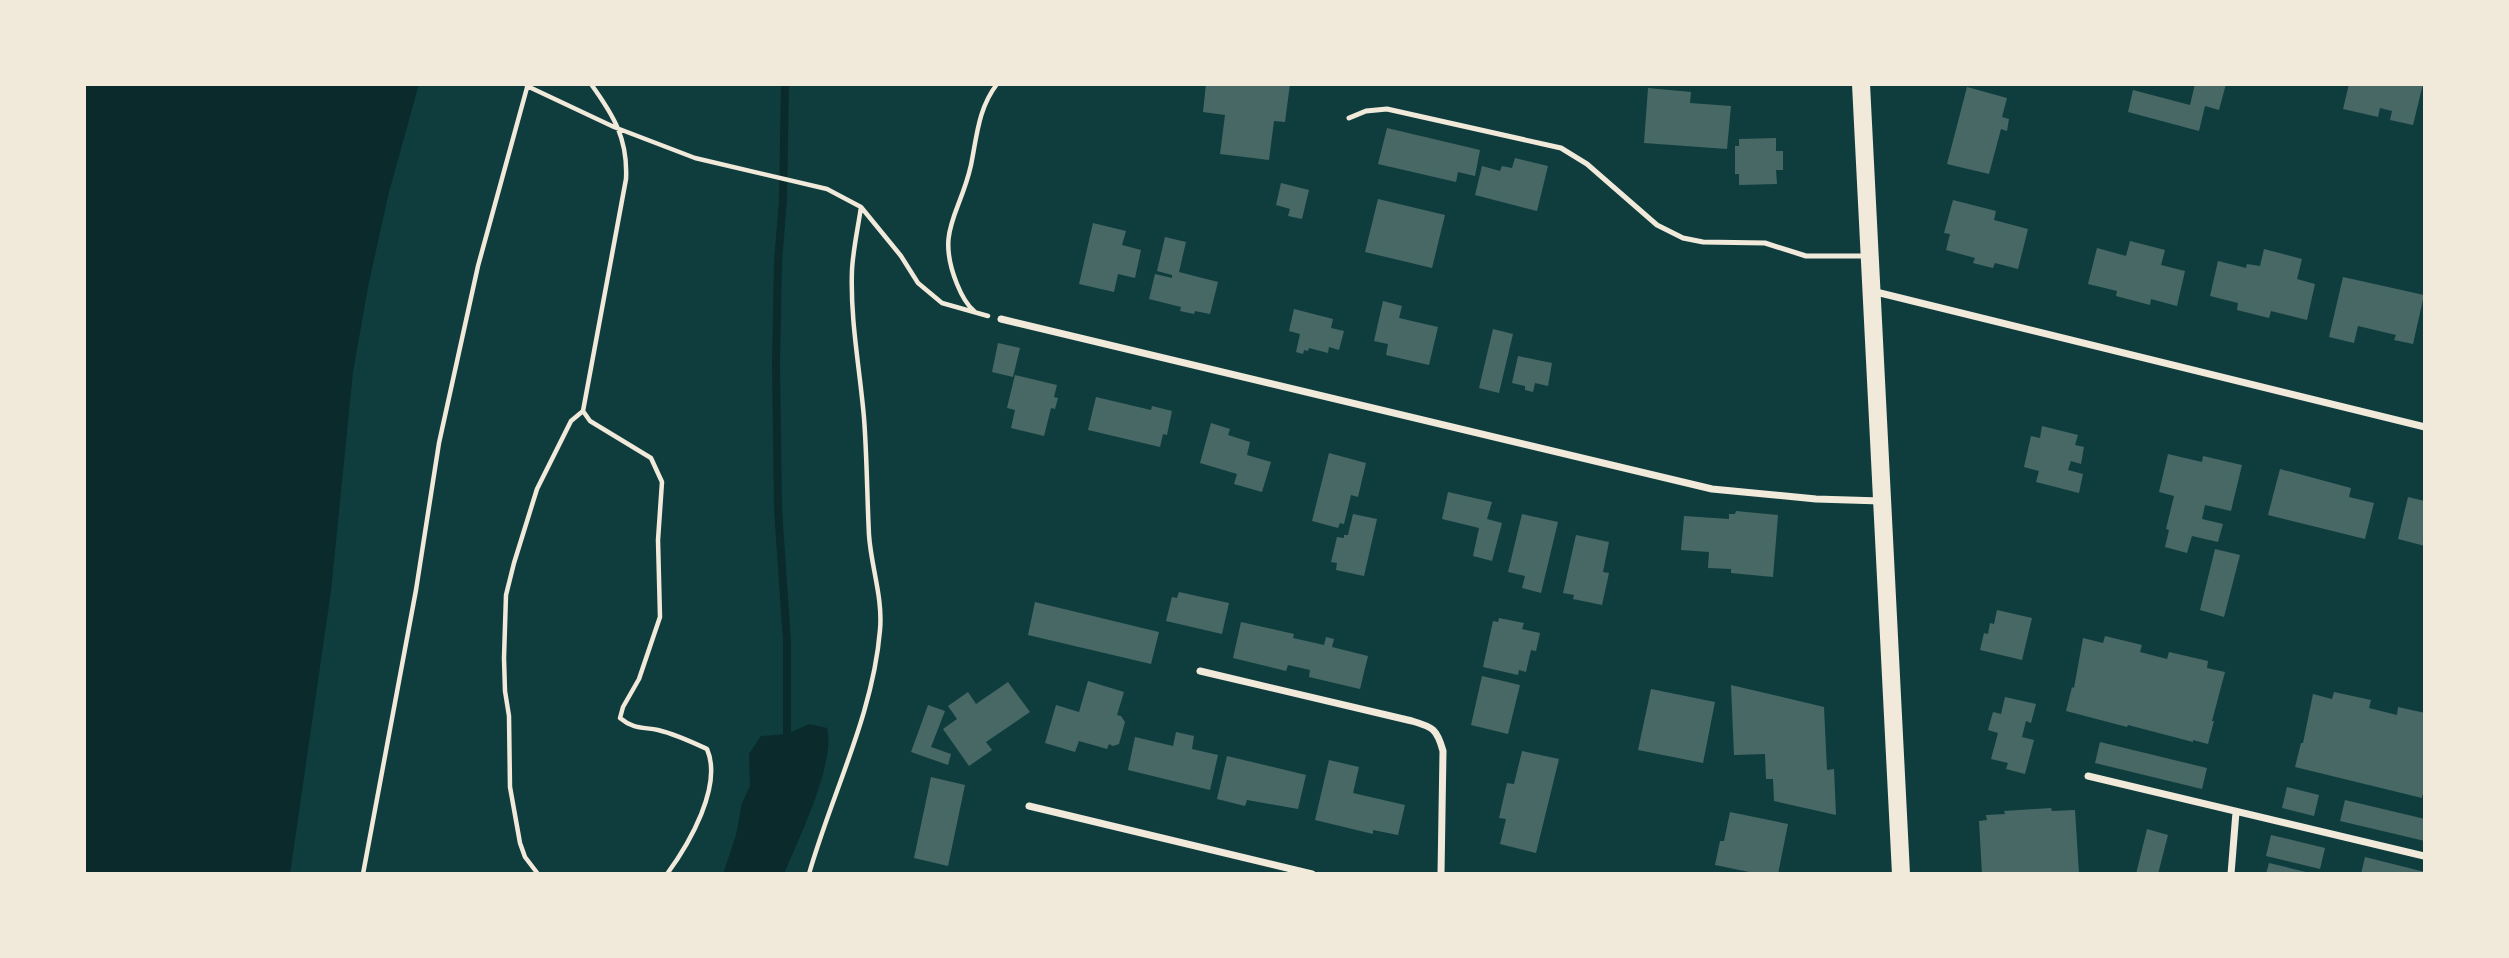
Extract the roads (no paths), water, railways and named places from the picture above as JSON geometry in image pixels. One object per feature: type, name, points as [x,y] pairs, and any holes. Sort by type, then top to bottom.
[{"type":"main road","points":[[1861,84],[1900,874]]},
{"type":"street","points":[[1871,291],[2425,428]]},
{"type":"street","points":[[1001,319],[1713,489],[1816,499],[1882,501]]},
{"type":"street","points":[[1200,671],[1429,726],[1439,734],[1443,751],[1441,874]]},
{"type":"street","points":[[2088,776],[2424,856]]},
{"type":"street","points":[[1029,806],[1312,874]]},
{"type":"street","points":[[2231,874],[2236,812]]},
{"type":"lane","points":[[1349,118],[1366,111],[1387,109],[1561,148],[1587,164],[1657,225],[1694,241],[1765,243],[1806,256],[1869,256]]},
{"type":"water","points":[[84,84],[419,84],[389,192],[353,372],[331,591],[290,874],[84,874]]},
{"type":"water","points":[[809,724],[827,728],[826,761],[814,801],[784,874],[723,874],[736,835],[742,803],[750,786],[749,754],[761,736],[787,734]]},
{"type":"waterway","points":[[785,84],[776,363],[778,509],[787,642],[787,734]]}]
